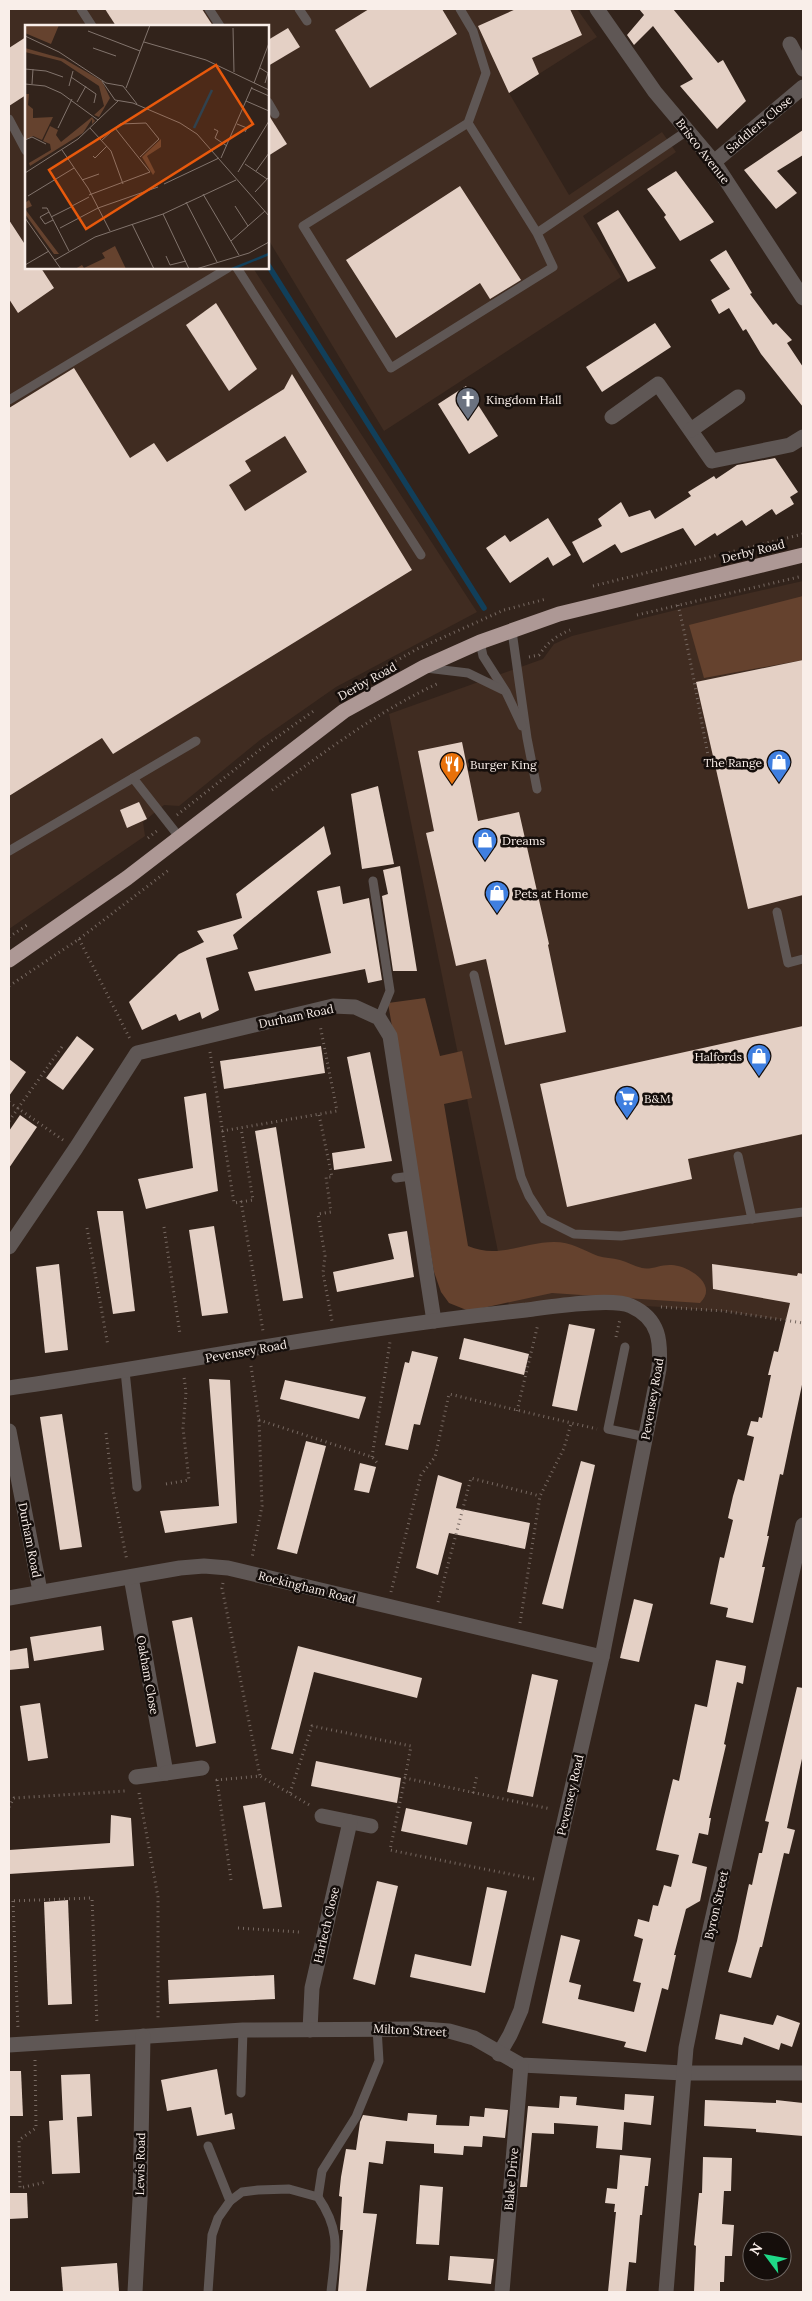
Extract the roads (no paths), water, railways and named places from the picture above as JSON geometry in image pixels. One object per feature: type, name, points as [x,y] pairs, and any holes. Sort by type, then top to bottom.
[{"type":"highway","name":"Derby Road","points":[[9,960],[180,838],[230,797],[344,711],[424,667],[480,642],[559,614],[803,555]]},
{"type":"street","name":"Brisco Avenue","points":[[597,9],[655,92],[714,162],[803,298]]},
{"type":"street","points":[[790,44],[803,69]]},
{"type":"street","name":"Saddlers Close","points":[[714,162],[803,87]]},
{"type":"street","points":[[612,417],[658,384],[712,461],[790,445],[803,436]]},
{"type":"street","points":[[691,430],[738,397]]},
{"type":"street","name":"Durham Road","points":[[9,1247],[137,1053],[333,1006],[355,1007],[379,1018]]},
{"type":"street","points":[[379,1018],[390,1036],[404,1177],[434,1321]]},
{"type":"street","name":"Pevensey Road","points":[[9,1388],[181,1362],[393,1326],[542,1308],[594,1303],[630,1305],[648,1318],[658,1332],[659,1370],[602,1657],[521,2010],[510,2036],[499,2054]]},
{"type":"street","name":"Durham Road","points":[[9,1431],[40,1591]]},
{"type":"street","name":"Byron Street","points":[[666,2292],[686,2048],[710,1929],[803,1525]]},
{"type":"street","name":"Rockingham Road","points":[[9,1598],[40,1591],[180,1568],[204,1566],[228,1568],[602,1657]]},
{"type":"street","name":"Oakham Close","points":[[130,1577],[166,1773]]},
{"type":"street","points":[[137,1783],[166,1773],[202,1768]]},
{"type":"street","points":[[322,1816],[371,1826]]},
{"type":"street","name":"Harlech Close","points":[[310,2030],[312,1988],[350,1822]]},
{"type":"street","name":"Milton Street","points":[[14,2045],[244,2030],[377,2028],[448,2031],[474,2038],[521,2065],[684,2073],[803,2073]]},
{"type":"street","name":"Lewis Road","points":[[135,2292],[150,2036]]},
{"type":"street","name":"Blake Drive","points":[[502,2292],[521,2065]]},
{"type":"lane","points":[[81,9],[91,25]]},
{"type":"lane","points":[[209,9],[219,25]]},
{"type":"lane","points":[[299,9],[307,21]]},
{"type":"lane","points":[[460,9],[473,31],[486,73],[468,123],[303,226],[391,368],[553,268],[537,232],[468,123]]},
{"type":"lane","points":[[269,104],[275,114]]},
{"type":"lane","points":[[9,119],[25,149]]},
{"type":"lane","points":[[537,232],[687,131]]},
{"type":"lane","points":[[9,400],[226,269]]},
{"type":"lane","points":[[238,269],[421,555]]},
{"type":"lane","points":[[512,631],[527,738],[537,789]]},
{"type":"lane","points":[[480,642],[484,656],[506,692],[527,738]]},
{"type":"lane","points":[[424,667],[468,673],[506,692]]},
{"type":"lane","points":[[9,851],[196,741]]},
{"type":"lane","points":[[133,778],[180,838]]},
{"type":"lane","points":[[373,881],[390,991],[379,1018]]},
{"type":"lane","points":[[777,912],[788,963],[803,959]]},
{"type":"lane","points":[[474,975],[521,1177],[529,1196],[544,1218],[574,1234],[621,1236],[803,1212]]},
{"type":"lane","points":[[738,1156],[752,1219]]},
{"type":"lane","points":[[626,1347],[608,1429],[646,1437]]},
{"type":"lane","points":[[125,1371],[137,1487]]},
{"type":"lane","points":[[318,2197],[322,2171],[356,2117],[379,2061],[377,2028]]},
{"type":"lane","points":[[241,2093],[244,2030]]},
{"type":"lane","points":[[208,2146],[230,2201]]},
{"type":"lane","points":[[208,2292],[212,2235],[218,2218],[230,2201],[242,2192],[281,2189],[307,2193],[318,2197],[328,2212],[334,2227],[336,2244],[331,2292]]},
{"type":"waterway","points":[[269,267],[484,608]]},
{"type":"place","name":"Kingdom Hall","points":[[468,420]]},
{"type":"place","name":"The Range","points":[[779,783]]},
{"type":"place","name":"Burger King","points":[[452,785]]},
{"type":"place","name":"Dreams","points":[[485,861]]},
{"type":"place","name":"Pets at Home","points":[[497,914]]},
{"type":"place","name":"Halfords","points":[[759,1077]]},
{"type":"place","name":"B&M","points":[[627,1119]]}]
